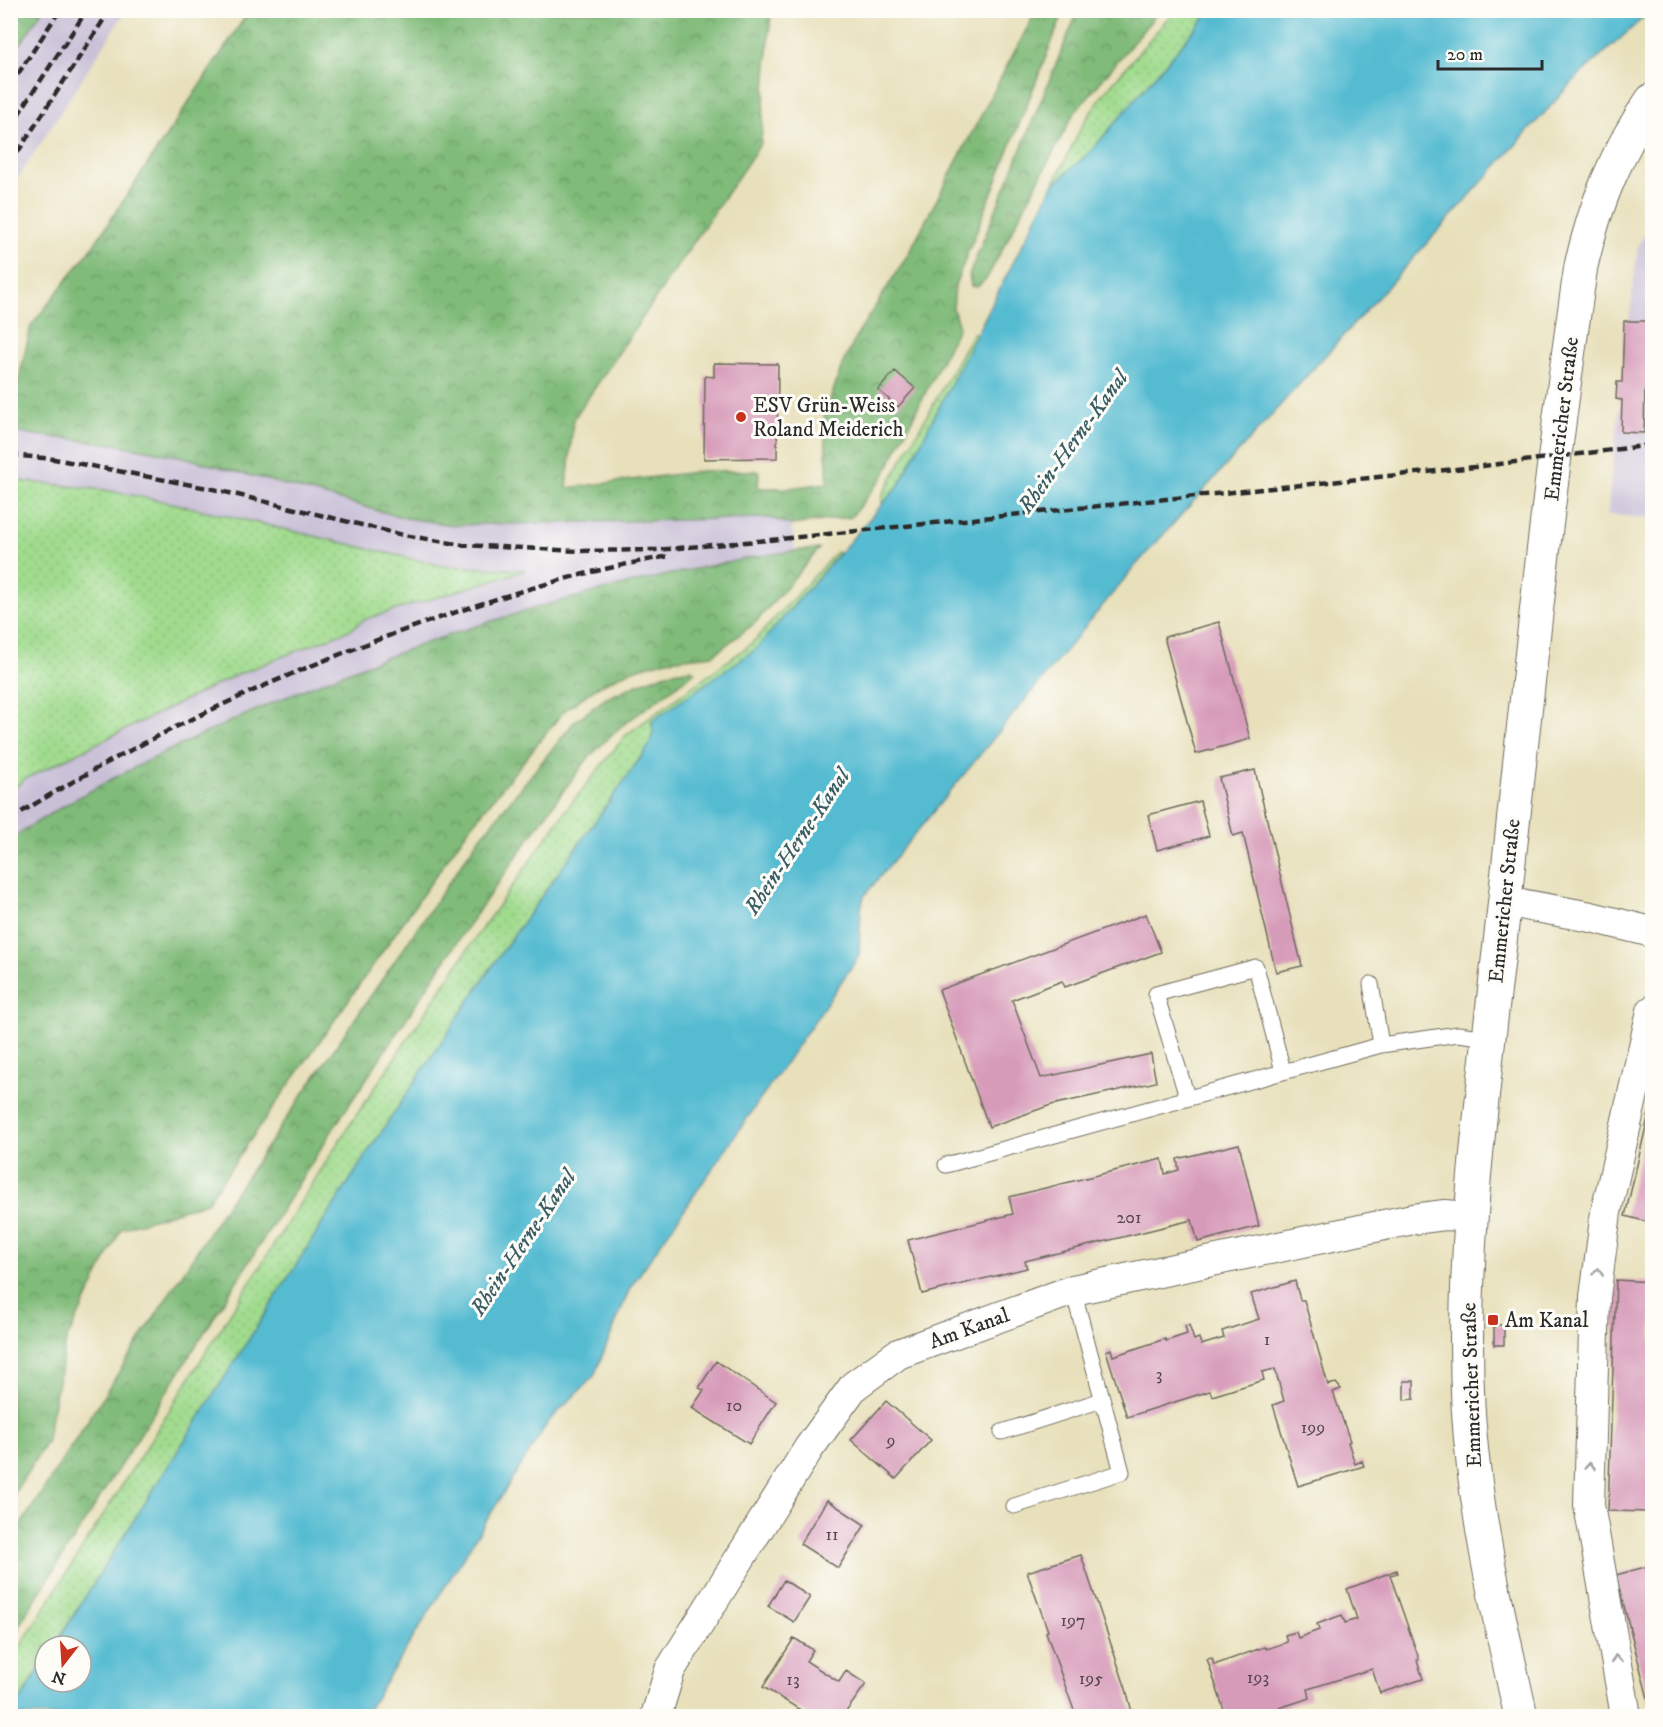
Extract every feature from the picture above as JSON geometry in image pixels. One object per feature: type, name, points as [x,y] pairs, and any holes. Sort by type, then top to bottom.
[{"type":"main road","name":"Emmericher Straße","points":[[1521,1716],[1481,1533],[1472,1462],[1466,1321],[1472,1216],[1489,1038],[1529,677],[1581,266],[1592,218],[1608,174],[1653,100]]},
{"type":"street","points":[[1504,901],[1591,917],[1653,932]]},
{"type":"street","points":[[1626,1716],[1589,1505],[1595,1297],[1606,1212],[1653,1011]]},
{"type":"street","name":"Am Kanal","points":[[656,1716],[670,1670],[809,1448],[854,1386],[898,1354],[1073,1290],[1413,1218],[1445,1215],[1472,1216]]},
{"type":"lane","points":[[1187,1097],[1156,994],[1256,967],[1283,1071]]},
{"type":"lane","points":[[1371,984],[1381,1045]]},
{"type":"lane","points":[[946,1165],[1381,1045],[1458,1034],[1489,1038]]},
{"type":"lane","points":[[1014,1506],[1122,1472],[1073,1290]]},
{"type":"lane","points":[[1002,1432],[1102,1400]]},
{"type":"shaded area","points":[[42,11],[126,11],[11,189],[11,58]]},
{"type":"shaded area","points":[[1652,222],[1652,518],[1607,515],[1638,245]]},
{"type":"shaded area","points":[[11,432],[114,444],[183,457],[405,518],[453,525],[770,518],[791,525],[795,550],[610,588],[362,666],[251,711],[141,764],[11,838],[11,791],[25,779],[234,676],[352,629],[363,620],[524,570],[443,566],[172,503],[105,490],[11,480]]},
{"type":"green space","points":[[10,11],[42,11],[11,58]]},
{"type":"green space","points":[[249,11],[771,11],[761,143],[573,420],[567,488],[703,471],[759,471],[758,488],[789,488],[828,483],[824,418],[842,365],[859,332],[907,256],[1036,11],[1064,11],[955,285],[953,309],[959,326],[883,477],[851,517],[791,525],[770,518],[453,525],[405,518],[183,457],[114,444],[11,432],[11,413],[31,326],[94,245]]},
{"type":"green space","points":[[1078,11],[1159,11],[1073,115],[987,278],[977,287],[971,286],[969,275]]},
{"type":"green space","points":[[1174,11],[1211,11],[1091,151],[1053,185],[1084,122],[1105,92]]},
{"type":"green space","points":[[973,333],[977,333],[899,485],[882,505],[882,496]]},
{"type":"green space","points":[[11,480],[105,490],[172,503],[443,566],[526,570],[363,620],[352,629],[234,676],[25,779],[11,791]]},
{"type":"green space","points":[[819,549],[755,623],[713,655],[667,660],[629,671],[597,687],[564,711],[467,831],[207,1202],[121,1229],[66,1341],[46,1443],[11,1498],[11,839],[100,785],[146,761],[249,713],[365,665],[483,624],[603,590],[741,560]]},
{"type":"green space","points":[[836,552],[839,553],[756,649],[652,721],[653,733],[649,746],[499,956],[366,1155],[62,1634],[33,1634],[33,1679],[11,1714],[11,1661],[343,1135],[478,934],[569,806],[626,735],[751,644]]},
{"type":"green space","points":[[691,669],[695,672],[619,728],[589,757],[467,927],[333,1129],[11,1638],[11,1540],[224,1209],[476,843],[575,721],[605,699],[635,685],[667,673]]},
{"type":"water","name":"Rhein-Herne-Kanal","points":[[1211,10],[1651,11],[1576,78],[1135,566],[864,896],[861,909],[859,956],[630,1288],[594,1376],[548,1422],[364,1716],[11,1716],[33,1680],[33,1694],[93,1694],[93,1634],[62,1634],[366,1155],[499,956],[649,746],[653,733],[652,721],[756,649],[899,485],[1053,185],[1091,151]]},
{"type":"building","points":[[1624,321],[1647,321],[1646,366],[1652,366],[1652,388],[1645,388],[1644,433],[1621,432],[1622,400],[1616,399],[1617,382],[1622,382]]},
{"type":"building","name":"ESV Grün-Weiss Roland Meiderich","points":[[714,363],[778,364],[777,458],[704,459],[705,376],[714,377]]},
{"type":"building","points":[[895,371],[915,388],[898,407],[878,390]]},
{"type":"building","points":[[1219,622],[1250,739],[1196,754],[1164,637]]},
{"type":"building","points":[[1255,770],[1302,966],[1276,972],[1243,833],[1233,836],[1219,778]]},
{"type":"building","points":[[1200,801],[1209,836],[1157,850],[1148,815]]},
{"type":"building","points":[[1146,914],[1161,952],[1065,987],[1062,981],[1012,1000],[1041,1078],[1151,1054],[1156,1082],[1051,1105],[989,1127],[939,990]]},
{"type":"building","points":[[1652,1101],[1652,1223],[1625,1216]]},
{"type":"building","points":[[1239,1144],[1259,1226],[1198,1242],[1192,1220],[1025,1261],[1027,1268],[922,1294],[908,1240],[1013,1214],[1009,1197],[1162,1159],[1165,1174],[1179,1170],[1177,1159]]},
{"type":"building","points":[[1616,1280],[1652,1282],[1652,1512],[1608,1511]]},
{"type":"building","points":[[1295,1281],[1300,1300],[1304,1300],[1328,1385],[1336,1383],[1341,1389],[1333,1392],[1350,1441],[1348,1442],[1355,1464],[1362,1461],[1364,1466],[1298,1486],[1273,1405],[1284,1401],[1275,1369],[1262,1372],[1264,1380],[1212,1396],[1210,1391],[1127,1417],[1106,1351],[1111,1349],[1113,1356],[1165,1339],[1166,1341],[1187,1334],[1185,1326],[1189,1325],[1194,1340],[1199,1338],[1201,1345],[1224,1338],[1222,1331],[1259,1319],[1251,1294]]},
{"type":"building","points":[[1494,1325],[1504,1325],[1504,1345],[1494,1345]]},
{"type":"building","points":[[716,1361],[776,1402],[749,1444],[692,1408],[704,1390],[699,1388]]},
{"type":"building","points":[[1404,1381],[1414,1381],[1414,1399],[1404,1400]]},
{"type":"building","points":[[886,1401],[931,1440],[896,1479],[851,1440]]},
{"type":"building","points":[[827,1500],[865,1525],[838,1568],[800,1544]]},
{"type":"building","points":[[1081,1555],[1133,1716],[1076,1716],[1046,1632],[1048,1631],[1027,1572]]},
{"type":"building","points":[[1652,1565],[1652,1714],[1616,1575]]},
{"type":"building","points":[[1397,1570],[1398,1573],[1390,1575],[1419,1659],[1417,1660],[1423,1679],[1380,1693],[1372,1669],[1308,1689],[1310,1698],[1254,1716],[1226,1716],[1207,1659],[1212,1658],[1214,1665],[1264,1647],[1267,1649],[1287,1642],[1285,1635],[1296,1632],[1298,1638],[1319,1630],[1317,1624],[1342,1615],[1345,1623],[1357,1619],[1347,1589]]},
{"type":"building","points":[[784,1580],[810,1597],[794,1622],[768,1606]]},
{"type":"building","points":[[794,1638],[813,1650],[806,1661],[839,1682],[846,1671],[866,1684],[843,1716],[810,1716],[763,1687]]},
{"type":"railway","points":[[10,86],[60,10]]},
{"type":"railway","points":[[10,127],[87,10]]},
{"type":"railway","points":[[10,164],[110,10]]},
{"type":"railway","points":[[10,455],[54,459],[213,489],[403,535],[463,545],[579,551],[656,550],[780,539],[1475,467],[1652,445]]},
{"type":"railway","points":[[10,819],[61,788],[167,732],[330,658],[498,598],[583,574],[670,556]]},
{"type":"place","name":"ESV Grün-Weiss Roland Meiderich","points":[[741,417]]},
{"type":"place","name":"Am Kanal","points":[[1493,1320]]}]
